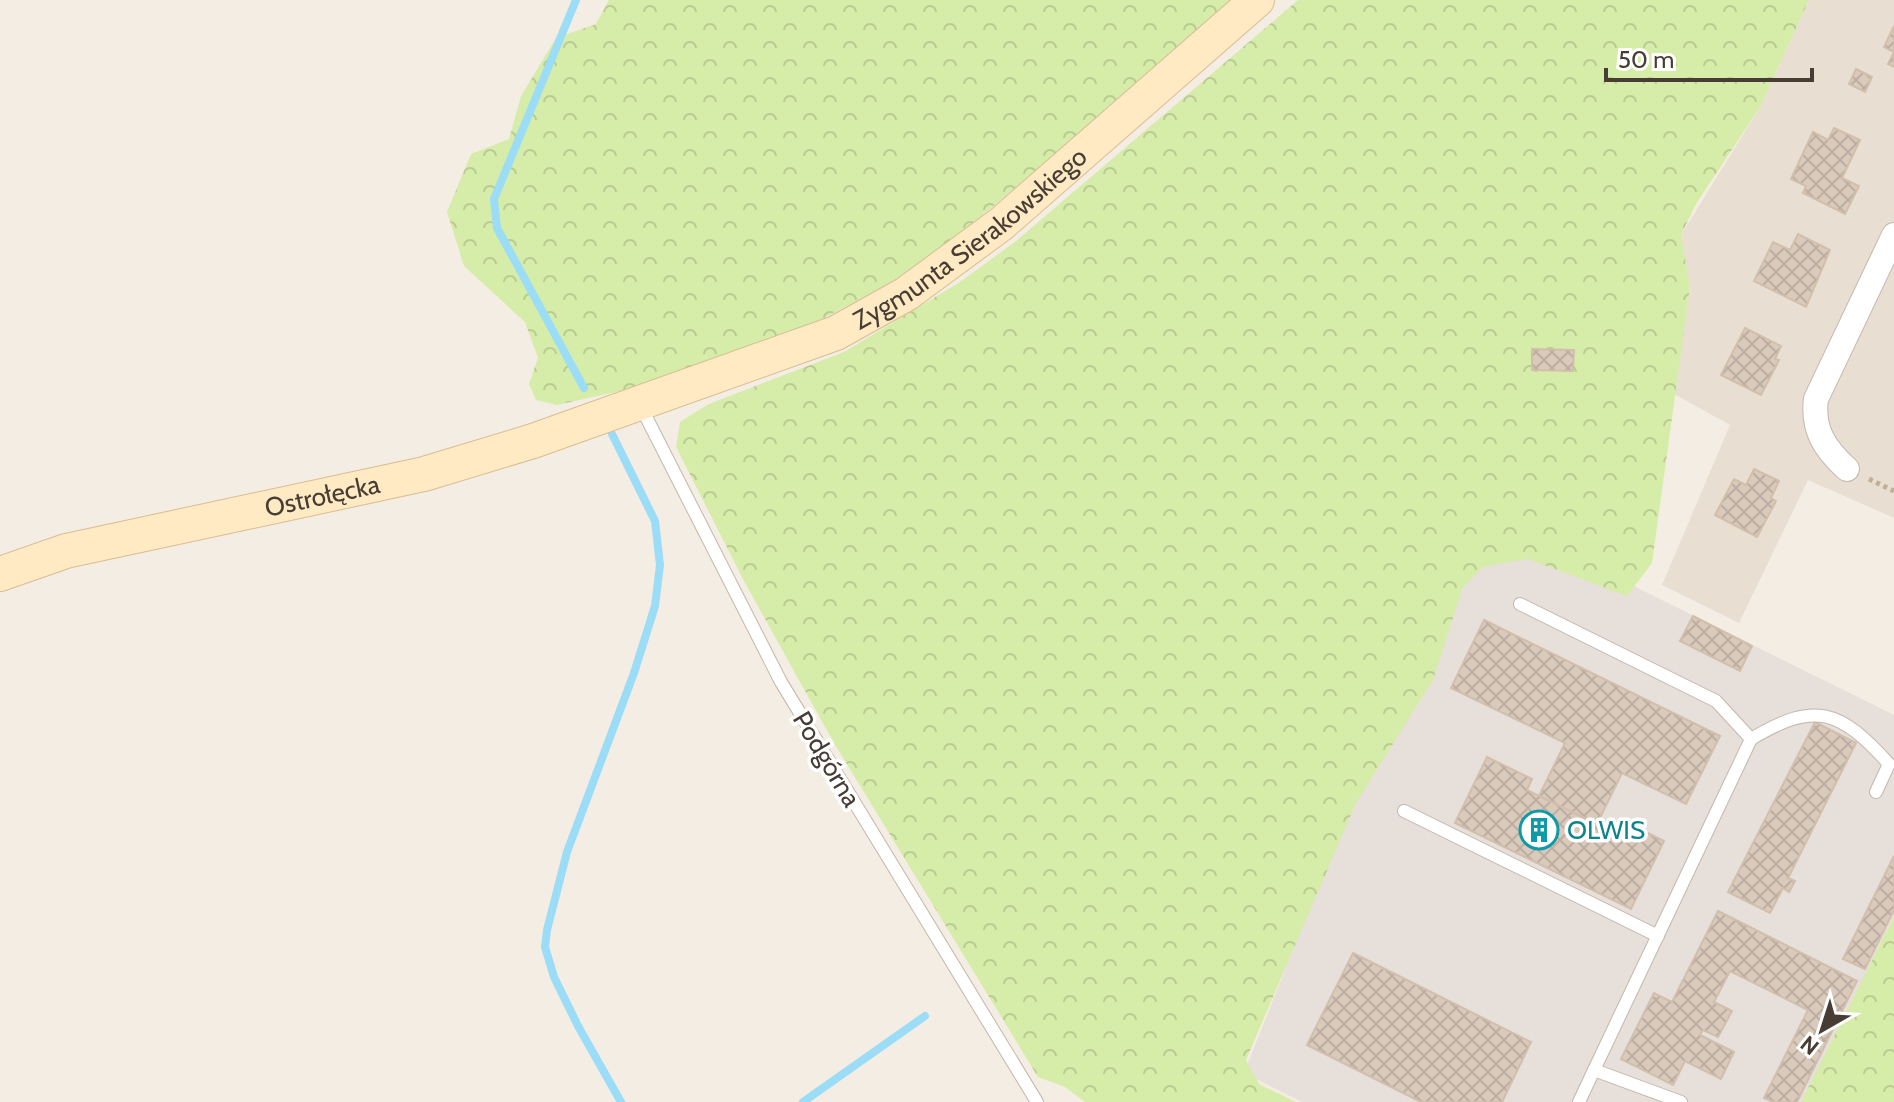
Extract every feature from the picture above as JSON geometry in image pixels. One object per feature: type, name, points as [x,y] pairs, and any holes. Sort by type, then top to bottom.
[{"type":"street","name":"Zygmunta Sierakowskiego","points":[[639,403],[836,333],[906,294],[1001,224],[1257,0]]},
{"type":"street","points":[[1847,469],[1830,453],[1819,436],[1813,415],[1816,399],[1894,235]]},
{"type":"street","name":"Ostrołęcka","points":[[0,574],[66,551],[424,474],[533,441],[639,403]]},
{"type":"lane","name":"Podgórna","points":[[639,403],[781,682],[1037,1102]]},
{"type":"lane","points":[[1520,604],[1716,701],[1751,739]]},
{"type":"lane","points":[[1579,1102],[1751,739],[1800,715],[1821,714],[1865,738],[1889,764],[1876,792]]},
{"type":"lane","points":[[1404,811],[1658,936]]},
{"type":"lane","points":[[1594,1070],[1681,1102]]},
{"type":"shaded area","points":[[1809,0],[1894,0],[1894,518],[1808,480],[1739,623],[1662,585],[1730,425],[1674,394],[1690,287],[1681,235],[1760,107]]},
{"type":"shaded area","points":[[1470,505],[1894,715],[1894,934],[1816,1102],[1302,1102],[1244,1073]]},
{"type":"green space","points":[[609,0],[1240,0],[961,233],[902,277],[824,318],[722,359],[620,391],[557,405],[536,400],[529,384],[538,358],[525,322],[464,266],[447,212],[471,154],[509,139],[521,96],[556,38],[596,24]]},
{"type":"green space","points":[[1298,0],[1809,0],[1760,107],[1696,204],[1681,235],[1690,287],[1652,563],[1627,596],[1528,559],[1483,567],[1463,587],[1433,680],[1356,803],[1246,1060],[1259,1084],[1296,1102],[1085,1102],[1065,1087],[1038,1077],[834,743],[744,581],[676,447],[680,422],[709,404],[844,352],[960,282],[1016,241]]},
{"type":"green space","points":[[1894,917],[1894,1102],[1802,1102],[1802,1100]]},
{"type":"building","points":[[1894,26],[1894,52],[1884,47]]},
{"type":"building","points":[[1894,52],[1894,67],[1888,64]]},
{"type":"building","points":[[1856,69],[1872,77],[1865,92],[1849,84]]},
{"type":"building","points":[[1834,128],[1860,140],[1842,178],[1859,186],[1845,214],[1803,193],[1806,186],[1791,179],[1813,132],[1828,140]]},
{"type":"building","points":[[1798,234],[1830,250],[1806,307],[1754,281],[1773,242],[1790,250]]},
{"type":"building","points":[[1745,328],[1781,346],[1775,359],[1779,360],[1761,395],[1721,375]]},
{"type":"building","points":[[1532,349],[1574,350],[1573,371],[1532,370]]},
{"type":"building","points":[[1754,469],[1779,481],[1771,498],[1776,501],[1757,537],[1715,515],[1734,479],[1746,485]]},
{"type":"building","points":[[1693,616],[1752,646],[1740,671],[1680,641]]},
{"type":"building","points":[[1484,620],[1720,736],[1686,804],[1622,773],[1597,824],[1539,796],[1565,743],[1451,688]]},
{"type":"building","points":[[1815,722],[1856,743],[1788,878],[1795,881],[1789,892],[1783,888],[1770,913],[1728,892]]},
{"type":"building","name":"OLWIS","points":[[1487,757],[1532,779],[1527,790],[1620,836],[1626,822],[1664,841],[1631,909],[1455,823]]},
{"type":"building","points":[[1894,856],[1894,910],[1865,969],[1843,959]]},
{"type":"building","points":[[1718,911],[1857,981],[1797,1102],[1773,1102],[1764,1098],[1808,1010],[1730,971],[1714,1002],[1732,1011],[1718,1037],[1703,1030],[1700,1035],[1734,1052],[1721,1079],[1685,1061],[1673,1085],[1621,1059],[1654,993],[1672,1002]]},
{"type":"building","points":[[1353,953],[1531,1042],[1502,1102],[1421,1102],[1307,1045]]},
{"type":"waterway","points":[[576,0],[494,199],[497,228],[584,388]]},
{"type":"waterway","points":[[612,434],[655,521],[660,565],[655,606],[634,673],[567,852],[545,947],[554,977],[578,1026],[621,1102]]},
{"type":"waterway","points":[[803,1102],[925,1016]]},
{"type":"place","name":"OLWIS","points":[[1539,830]]}]
